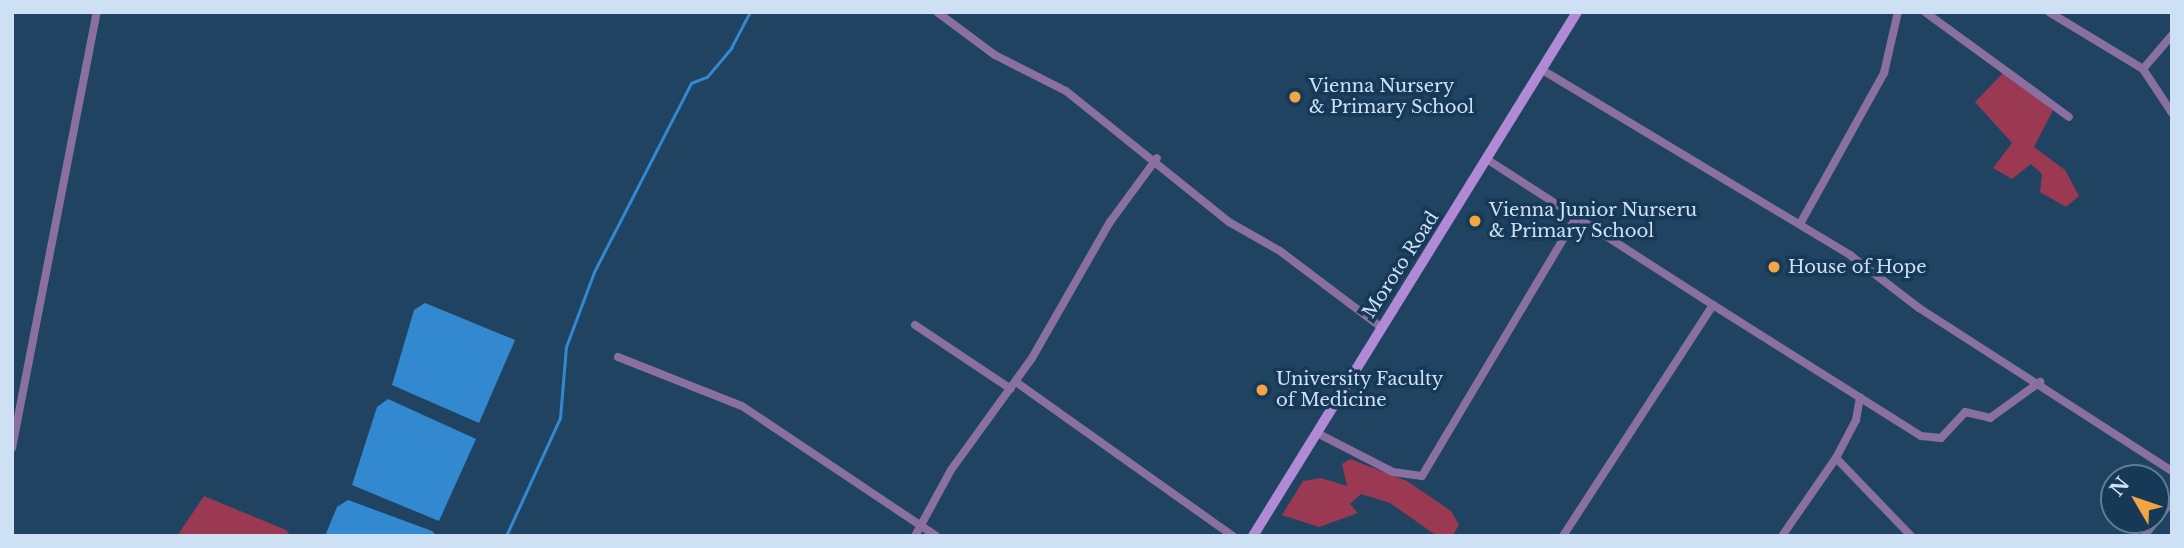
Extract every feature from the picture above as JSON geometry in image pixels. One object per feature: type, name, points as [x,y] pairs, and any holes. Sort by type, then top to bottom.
[{"type":"main road","name":"Moroto Road","points":[[1253,536],[1381,327],[1544,71],[1577,12]]},
{"type":"street","points":[[12,447],[97,12]]},
{"type":"street","points":[[937,12],[995,55],[1066,91],[1157,158],[1229,222],[1280,251],[1381,327]]},
{"type":"street","points":[[1800,224],[1884,73],[1898,12]]},
{"type":"street","points":[[1925,12],[2070,117]]},
{"type":"street","points":[[2049,12],[2143,69],[2172,113]]},
{"type":"street","points":[[2143,69],[2172,35]]},
{"type":"street","points":[[1544,71],[1800,224],[1919,309],[2040,382],[2172,471]]},
{"type":"street","points":[[915,536],[951,470],[1014,385],[1110,222],[1157,158]]},
{"type":"street","points":[[1488,160],[1912,431],[1937,439],[1954,428],[1961,414],[1990,418],[2040,382]]},
{"type":"street","points":[[1317,433],[1393,472],[1422,476],[1576,218]]},
{"type":"street","points":[[1563,536],[1713,305]]},
{"type":"street","points":[[915,325],[1014,385],[1233,536]]},
{"type":"street","points":[[618,358],[742,406],[936,536]]},
{"type":"street","points":[[1782,536],[1836,458],[1856,420],[1860,397]]},
{"type":"street","points":[[1836,458],[1911,536]]},
{"type":"street","points":[[2144,536],[2172,501]]},
{"type":"shaded area","points":[[2005,71],[2053,110],[2034,147],[2065,170],[2079,196],[2066,207],[2040,192],[2042,174],[2031,164],[2012,179],[1993,168],[2012,143],[1975,102]]},
{"type":"shaded area","points":[[1350,459],[1407,481],[1451,511],[1459,525],[1453,535],[1437,536],[1390,503],[1361,494],[1350,504],[1358,513],[1319,527],[1282,515],[1303,481],[1321,478],[1347,486],[1342,464]]},
{"type":"shaded area","points":[[204,496],[286,530],[291,536],[177,536]]},
{"type":"water","points":[[425,303],[515,340],[479,423],[392,385],[414,310]]},
{"type":"water","points":[[388,399],[476,439],[439,521],[352,485],[377,407]]},
{"type":"water","points":[[348,500],[432,531],[437,536],[325,536],[337,507]]},
{"type":"waterway","points":[[506,536],[560,418],[566,347],[594,272],[691,83],[707,77],[731,48],[750,12]]},
{"type":"place","name":"Vienna Nursery & Primary School","points":[[1295,97]]},
{"type":"place","name":"Vienna Junior Nurseru & Primary School","points":[[1475,221]]},
{"type":"place","name":"House of Hope","points":[[1774,267]]},
{"type":"place","name":"University Faculty of Medicine","points":[[1262,390]]}]
